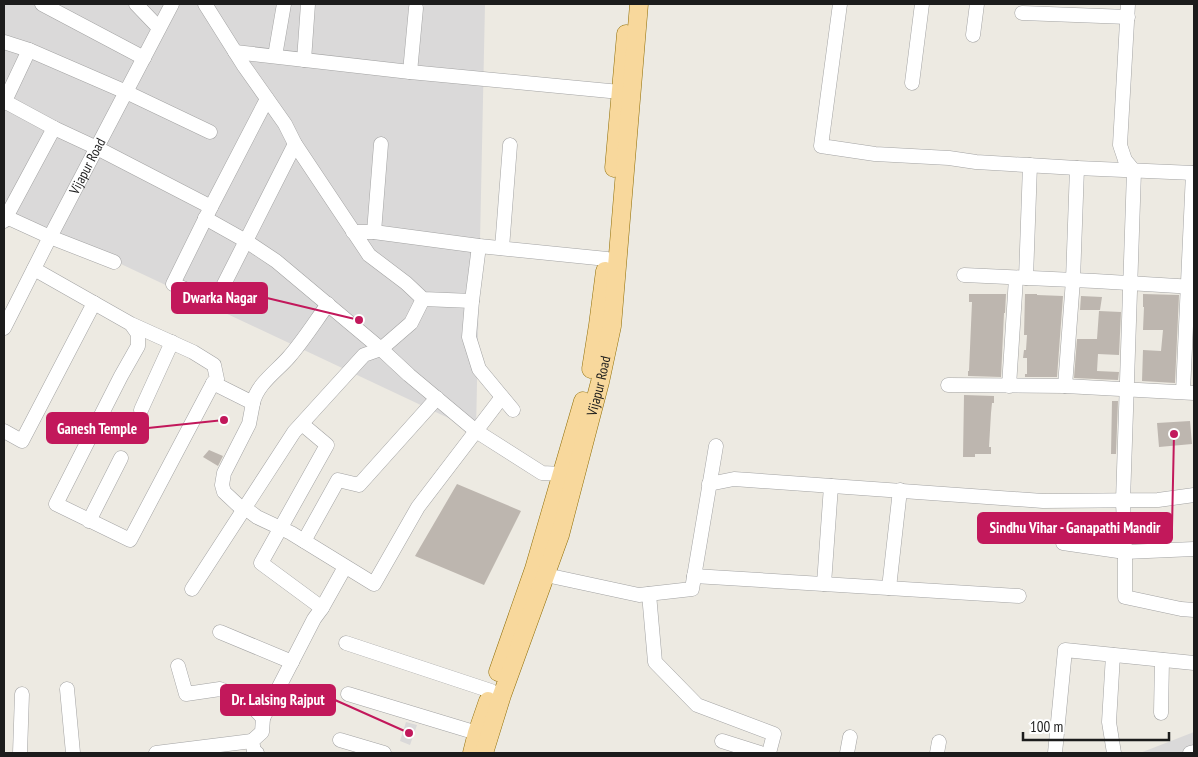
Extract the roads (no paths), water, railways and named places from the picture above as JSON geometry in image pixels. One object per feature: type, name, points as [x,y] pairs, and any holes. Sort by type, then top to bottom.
[{"type":"main road","name":"Vijapur Road","points":[[472,753],[491,691],[534,569],[590,378],[606,259],[629,4]]},
{"type":"main road","name":"Vijapur Road","points":[[484,753],[502,695],[560,535],[600,382],[612,326],[639,4]]},
{"type":"street","points":[[42,4],[144,58]]},
{"type":"street","points":[[136,4],[160,28]]},
{"type":"street","name":"Vijapur Road","points":[[4,328],[172,4]]},
{"type":"street","points":[[205,4],[368,255],[406,282],[423,299],[472,301]]},
{"type":"street","points":[[275,56],[284,4]]},
{"type":"street","points":[[304,60],[308,4]]},
{"type":"street","points":[[840,4],[821,146],[875,154],[949,158],[976,162],[1194,174],[1189,392],[1065,386],[948,385]]},
{"type":"street","points":[[912,83],[922,4]]},
{"type":"street","points":[[974,35],[977,4]]},
{"type":"street","points":[[410,72],[416,8]]},
{"type":"street","points":[[1022,13],[1128,10],[1120,144],[1125,160],[1134,170],[1123,501],[1125,597],[1181,610],[1194,610]]},
{"type":"street","points":[[4,42],[29,50],[126,92],[210,132]]},
{"type":"street","points":[[29,50],[4,102],[97,148],[208,213],[276,261],[476,431],[542,473],[562,474]]},
{"type":"street","points":[[235,52],[410,72],[620,92]]},
{"type":"street","points":[[267,99],[173,284],[215,302],[295,144]]},
{"type":"street","points":[[54,128],[4,218],[114,262]]},
{"type":"street","points":[[374,232],[381,144]]},
{"type":"street","points":[[502,248],[510,145]]},
{"type":"street","points":[[1009,386],[1021,278],[1030,165]]},
{"type":"street","points":[[1065,386],[1073,280],[1078,168]]},
{"type":"street","points":[[353,232],[374,232],[479,246],[606,259]]},
{"type":"street","points":[[479,246],[469,337],[479,369],[513,410]]},
{"type":"street","points":[[34,270],[131,324],[193,352],[214,365],[217,379],[213,383],[130,540],[56,504],[138,346],[138,334],[131,324]]},
{"type":"street","points":[[964,275],[1192,287]]},
{"type":"street","points":[[192,589],[294,432],[364,355],[381,349],[411,323],[423,299]]},
{"type":"street","points":[[4,431],[22,441],[94,303]]},
{"type":"street","points":[[328,304],[288,357],[254,397],[249,424],[224,473],[222,485],[224,492],[239,506],[304,541],[374,584],[418,507],[502,397]]},
{"type":"street","points":[[141,410],[172,342]]},
{"type":"street","points":[[213,383],[253,403]]},
{"type":"street","points":[[304,541],[338,480],[359,485],[437,398]]},
{"type":"street","points":[[302,424],[327,445],[261,563],[322,608]]},
{"type":"street","points":[[546,575],[639,595],[692,589],[716,446]]},
{"type":"street","points":[[89,521],[121,458]]},
{"type":"street","points":[[709,484],[734,479],[1043,501],[1158,500],[1194,495]]},
{"type":"street","points":[[824,584],[831,486]]},
{"type":"street","points":[[889,588],[899,491]]},
{"type":"street","points":[[1063,543],[1125,552],[1194,549]]},
{"type":"street","points":[[156,753],[254,747],[262,732],[263,718],[314,618],[322,608],[345,567]]},
{"type":"street","points":[[694,576],[1019,596]]},
{"type":"street","points":[[650,594],[655,662],[697,705],[774,734],[769,753]]},
{"type":"street","points":[[220,632],[292,662]]},
{"type":"street","points":[[346,643],[491,691]]},
{"type":"street","points":[[1055,753],[1065,650],[1194,663]]},
{"type":"street","points":[[1113,655],[1109,722],[1114,753]]},
{"type":"street","points":[[1161,713],[1162,660]]},
{"type":"street","points":[[178,666],[186,694],[220,690],[247,701],[263,718]]},
{"type":"street","points":[[67,690],[73,753]]},
{"type":"street","points":[[20,753],[22,694]]},
{"type":"street","points":[[348,694],[477,734]]},
{"type":"street","points":[[847,753],[850,737]]},
{"type":"street","points":[[340,740],[384,753]]},
{"type":"street","points":[[722,740],[760,753]]},
{"type":"street","points":[[1190,753],[1194,752]]},
{"type":"place","name":"Dwarka Nagar","points":[[359,320]]},
{"type":"place","name":"Ganesh Temple","points":[[224,420]]},
{"type":"place","name":"Sindhu Vihar - Ganapathi Mandir","points":[[1174,434]]},
{"type":"place","name":"Dr. Lalsing Rajput","points":[[409,733]]}]
